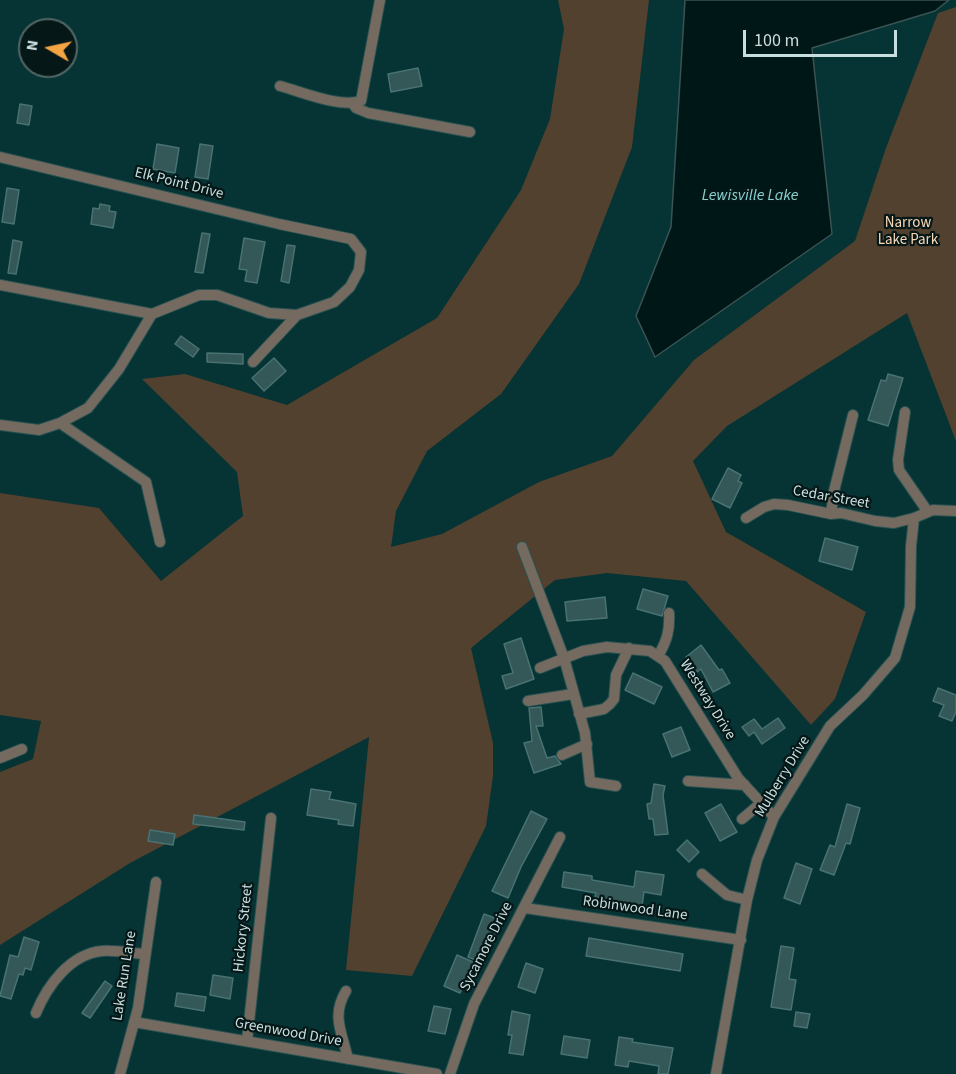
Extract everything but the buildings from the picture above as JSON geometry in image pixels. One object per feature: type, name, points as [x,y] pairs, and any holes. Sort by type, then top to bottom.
[{"type":"street","points":[[280,86],[342,103],[353,104],[361,101],[380,0]]},
{"type":"street","points":[[353,104],[356,108],[368,113],[470,132]]},
{"type":"street","name":"Elk Point Drive","points":[[0,157],[279,224],[351,238],[361,252],[359,270],[350,287],[334,303],[297,315]]},
{"type":"street","points":[[0,285],[152,314],[199,295],[217,295],[268,313],[297,315]]},
{"type":"street","points":[[0,424],[39,430],[60,423],[88,408],[119,369],[152,314]]},
{"type":"street","points":[[253,362],[297,315]]},
{"type":"street","points":[[905,412],[898,460],[899,470],[928,512],[939,509],[956,511]]},
{"type":"street","points":[[831,514],[834,491],[853,415]]},
{"type":"street","points":[[60,423],[146,482],[160,542]]},
{"type":"street","name":"Cedar Street","points":[[746,518],[774,504],[894,523],[928,512]]},
{"type":"street","name":"Mulberry Drive","points":[[716,1074],[747,900],[757,860],[774,817],[830,726],[863,695],[895,658],[910,607],[914,518]]},
{"type":"street","points":[[522,547],[564,658],[587,744],[590,782],[616,786]]},
{"type":"street","points":[[658,656],[665,645],[670,629],[669,613]]},
{"type":"street","name":"Westway Drive","points":[[540,668],[583,651],[608,647],[650,651],[658,656],[664,661],[738,778],[774,817]]},
{"type":"street","points":[[579,714],[604,709],[614,699],[616,675],[628,648]]},
{"type":"street","points":[[528,702],[573,694]]},
{"type":"street","points":[[562,755],[587,744]]},
{"type":"street","points":[[0,758],[22,749]]},
{"type":"street","points":[[688,781],[745,785]]},
{"type":"street","points":[[742,819],[761,802]]},
{"type":"street","name":"Hickory Street","points":[[247,1041],[271,818]]},
{"type":"street","name":"Sycamore Drive","points":[[450,1074],[474,1004],[560,837]]},
{"type":"street","points":[[702,874],[727,895],[747,900]]},
{"type":"street","name":"Lake Run Lane","points":[[120,1074],[139,997],[156,882]]},
{"type":"street","name":"Robinwood Lane","points":[[525,908],[741,940]]},
{"type":"street","points":[[36,1013],[48,988],[59,975],[79,959],[103,951],[144,954]]},
{"type":"street","points":[[346,991],[339,1003],[337,1013],[348,1059]]},
{"type":"street","name":"Greenwood Drive","points":[[134,1022],[437,1074]]},
{"type":"green space","name":"Narrow Lake Park","points":[[558,0],[649,0],[632,147],[579,284],[501,394],[427,451],[396,511],[391,547],[442,534],[539,482],[612,456],[694,360],[855,241],[886,148],[938,13],[956,7],[956,441],[907,313],[727,426],[693,461],[726,532],[866,612],[835,699],[811,725],[686,581],[607,573],[555,580],[471,648],[493,743],[493,776],[486,826],[412,976],[346,970],[369,737],[130,863],[0,945],[0,772],[33,759],[41,721],[0,715],[0,493],[99,508],[161,581],[243,516],[237,472],[142,379],[185,374],[287,405],[437,318],[521,190],[550,119],[564,29]]},
{"type":"water","name":"Lewisville Lake","points":[[685,0],[949,0],[935,11],[812,48],[832,234],[655,357],[636,316],[671,227]]}]
